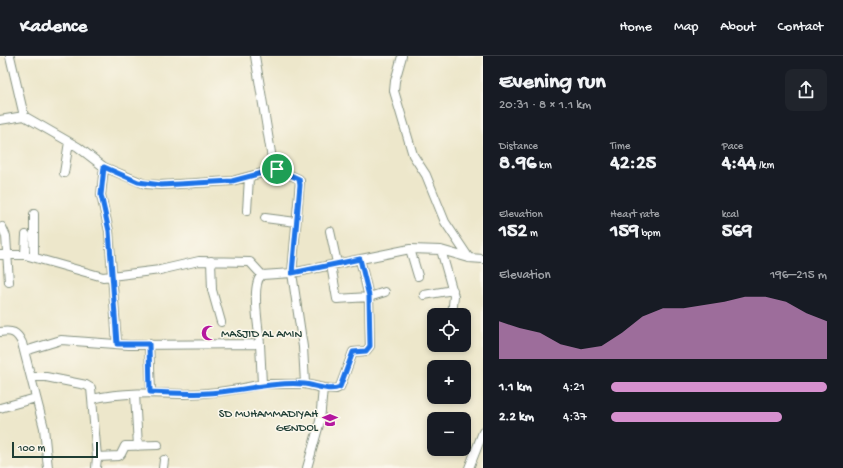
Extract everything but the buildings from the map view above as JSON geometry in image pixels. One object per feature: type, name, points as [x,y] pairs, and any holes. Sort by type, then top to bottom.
[{"type":"street","points":[[10,56],[24,116]]},
{"type":"street","points":[[255,56],[272,160],[277,169],[296,177],[300,182],[292,273],[303,347],[305,384]]},
{"type":"street","points":[[402,56],[395,81],[394,91],[413,155],[426,175],[445,222],[469,258]]},
{"type":"street","points":[[0,120],[24,116],[69,142],[104,167],[138,182],[161,185],[232,181],[277,169]]},
{"type":"street","points":[[64,173],[69,142]]},
{"type":"street","points":[[104,167],[101,195],[109,231],[117,344]]},
{"type":"street","points":[[247,211],[249,177]]},
{"type":"street","points":[[34,214],[34,257]]},
{"type":"street","points":[[265,218],[296,222]]},
{"type":"street","points":[[2,227],[6,236],[3,255],[8,282]]},
{"type":"street","points":[[330,231],[337,299],[369,296],[385,292]]},
{"type":"street","points":[[25,255],[26,235]]},
{"type":"street","points":[[262,384],[256,282],[262,275],[292,273],[410,250],[441,250],[469,258],[483,259]]},
{"type":"street","points":[[410,250],[418,276]]},
{"type":"street","points":[[441,250],[453,290],[453,308]]},
{"type":"street","points":[[3,255],[25,255],[34,257],[94,276],[112,277],[211,261],[250,262],[262,275]]},
{"type":"street","points":[[92,399],[150,392],[184,394],[227,392],[262,384],[305,384],[323,388],[340,387],[353,352],[366,351],[370,346],[369,296],[360,259]]},
{"type":"street","points":[[211,261],[212,290],[221,322]]},
{"type":"street","points":[[424,295],[453,290]]},
{"type":"street","points":[[0,332],[7,331],[16,333],[25,351],[44,428],[48,468]]},
{"type":"street","points":[[25,351],[61,340],[117,344],[260,344]]},
{"type":"street","points":[[149,344],[150,392]]},
{"type":"street","points":[[31,377],[86,385],[90,388],[97,457],[96,468]]},
{"type":"street","points":[[307,468],[320,421],[323,388]]},
{"type":"street","points":[[135,394],[138,446]]},
{"type":"street","points":[[0,408],[36,398]]},
{"type":"street","points":[[469,468],[483,432]]},
{"type":"street","points":[[97,457],[119,456],[124,447],[158,445]]},
{"type":"place","name":"MASJID AL AMIN","points":[[209,333]]},
{"type":"place","name":"SD MUHAMMADIYAH GENDOL","points":[[330,420]]},
{"type":"route","points":[[104,167],[138,182],[161,185],[232,181],[277,169],[296,177],[300,182],[292,273],[360,259],[369,296],[369,349],[366,351],[353,352],[343,383],[336,389],[305,384],[262,384],[227,392],[184,394],[150,392],[149,344],[117,344],[108,222],[101,200],[104,167]]}]
